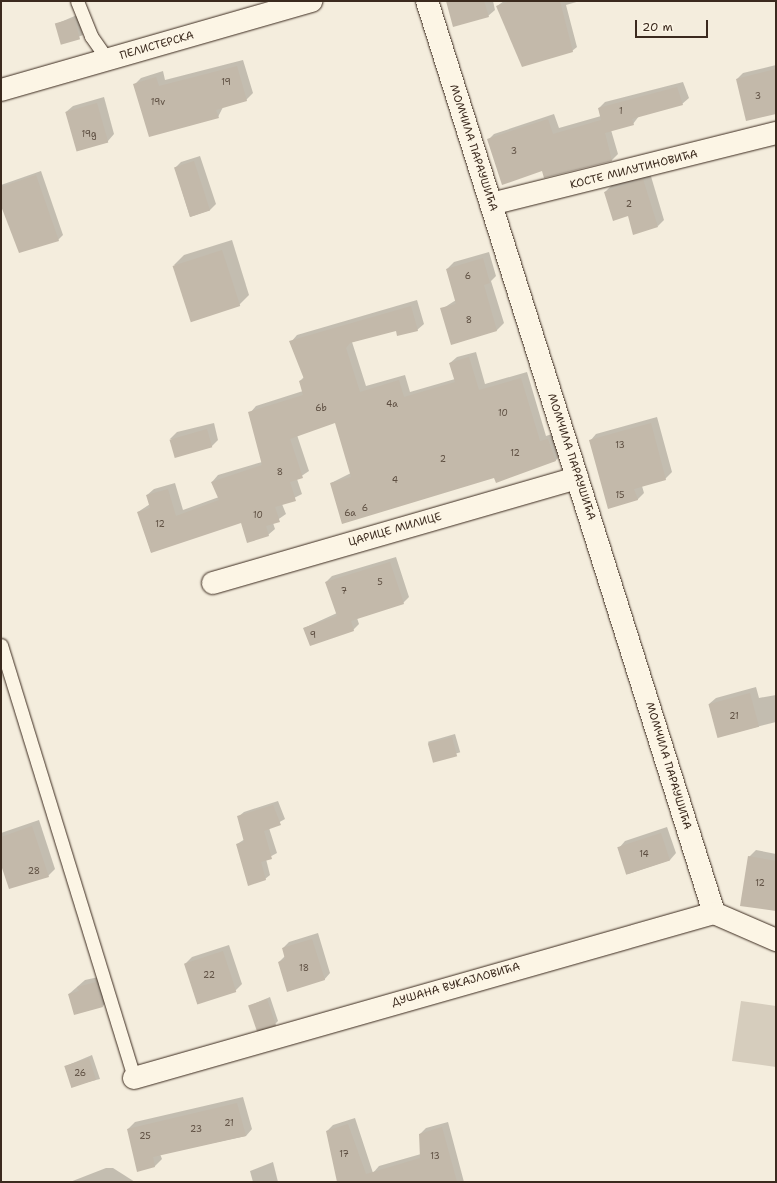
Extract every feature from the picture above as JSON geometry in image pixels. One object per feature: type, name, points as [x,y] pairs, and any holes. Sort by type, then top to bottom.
[{"type":"street","name":"ПЕЛИСТЕРСКА","points":[[1,90],[312,1]]},
{"type":"street","name":"МОМЧИЛА ПАРАУШИЋА","points":[[427,1],[714,914]]},
{"type":"street","name":"КОСТЕ МИЛУТИНОВИЋА","points":[[491,204],[776,133]]},
{"type":"street","name":"ЦАРИЦЕ МИЛИЦЕ","points":[[213,583],[577,478]]},
{"type":"street","points":[[714,914],[776,940]]},
{"type":"street","name":"ДУШАНА ВУКАЈЛОВИЋА","points":[[134,1078],[714,914]]},
{"type":"lane","points":[[77,1],[91,36],[108,60]]},
{"type":"lane","points":[[1,645],[134,1078]]},
{"type":"shaded area","points":[[741,1001],[776,1006],[776,1067],[732,1061]]},
{"type":"building","points":[[446,1],[484,1],[489,17],[453,27]]},
{"type":"building","points":[[511,1],[560,1],[573,52],[522,67],[496,6]]},
{"type":"building","points":[[74,18],[80,39],[61,45],[55,24]]},
{"type":"building","points":[[237,66],[247,101],[216,110],[219,118],[149,137],[133,84],[156,77],[159,86]]},
{"type":"building","points":[[776,69],[776,114],[746,121],[736,79]]},
{"type":"building","points":[[677,87],[683,105],[632,119],[634,125],[605,133],[612,161],[544,178],[542,171],[502,185],[487,139],[548,119],[553,134],[601,120],[598,108]]},
{"type":"building","points":[[97,103],[108,142],[77,152],[65,112]]},
{"type":"building","points":[[194,161],[210,210],[190,217],[174,167]]},
{"type":"building","points":[[36,175],[59,241],[19,253],[1,206],[1,187]]},
{"type":"building","points":[[643,179],[658,227],[633,235],[628,216],[613,221],[604,192]]},
{"type":"building","points":[[222,250],[240,306],[191,322],[173,266]]},
{"type":"building","points":[[483,258],[490,283],[484,285],[497,331],[451,345],[440,308],[456,304],[446,269]]},
{"type":"building","points":[[411,306],[418,331],[397,336],[396,331],[350,343],[346,348],[360,392],[399,380],[404,397],[455,382],[449,363],[469,357],[479,390],[521,378],[540,441],[548,439],[556,461],[496,483],[494,478],[342,524],[330,483],[351,477],[335,423],[290,439],[303,478],[290,482],[296,501],[275,507],[280,522],[266,526],[269,536],[247,543],[241,523],[151,553],[137,512],[150,508],[146,495],[168,489],[176,516],[219,500],[211,482],[262,465],[248,412],[303,395],[299,381],[304,379],[289,341]]},
{"type":"building","points":[[651,423],[666,480],[634,489],[638,500],[608,509],[589,440]]},
{"type":"building","points":[[207,429],[212,447],[175,458],[170,440]]},
{"type":"building","points":[[390,562],[404,604],[351,621],[354,631],[310,646],[303,628],[337,616],[325,582]]},
{"type":"building","points":[[750,693],[759,727],[718,738],[708,704]]},
{"type":"building","points":[[452,737],[457,756],[433,763],[428,743]]},
{"type":"building","points":[[273,805],[281,825],[264,831],[272,859],[261,862],[266,880],[248,886],[236,844],[244,842],[237,816]]},
{"type":"building","points":[[32,826],[49,877],[9,889],[1,865],[1,837]]},
{"type":"building","points":[[661,833],[670,861],[626,875],[617,847]]},
{"type":"building","points":[[748,856],[776,861],[776,911],[740,906]]},
{"type":"building","points":[[312,939],[325,980],[287,992],[278,962],[285,959],[282,948]]},
{"type":"building","points":[[223,951],[236,992],[197,1005],[184,964]]},
{"type":"building","points":[[96,982],[103,1007],[74,1015],[68,994],[79,991],[77,987]]},
{"type":"building","points":[[267,999],[276,1025],[257,1032],[248,1006]]},
{"type":"building","points":[[89,1058],[96,1080],[71,1088],[64,1066]]},
{"type":"building","points":[[237,1103],[246,1136],[153,1157],[155,1167],[137,1172],[127,1129]]},
{"type":"building","points":[[348,1124],[366,1174],[420,1158],[419,1134],[442,1127],[457,1182],[337,1182],[326,1131]]}]
